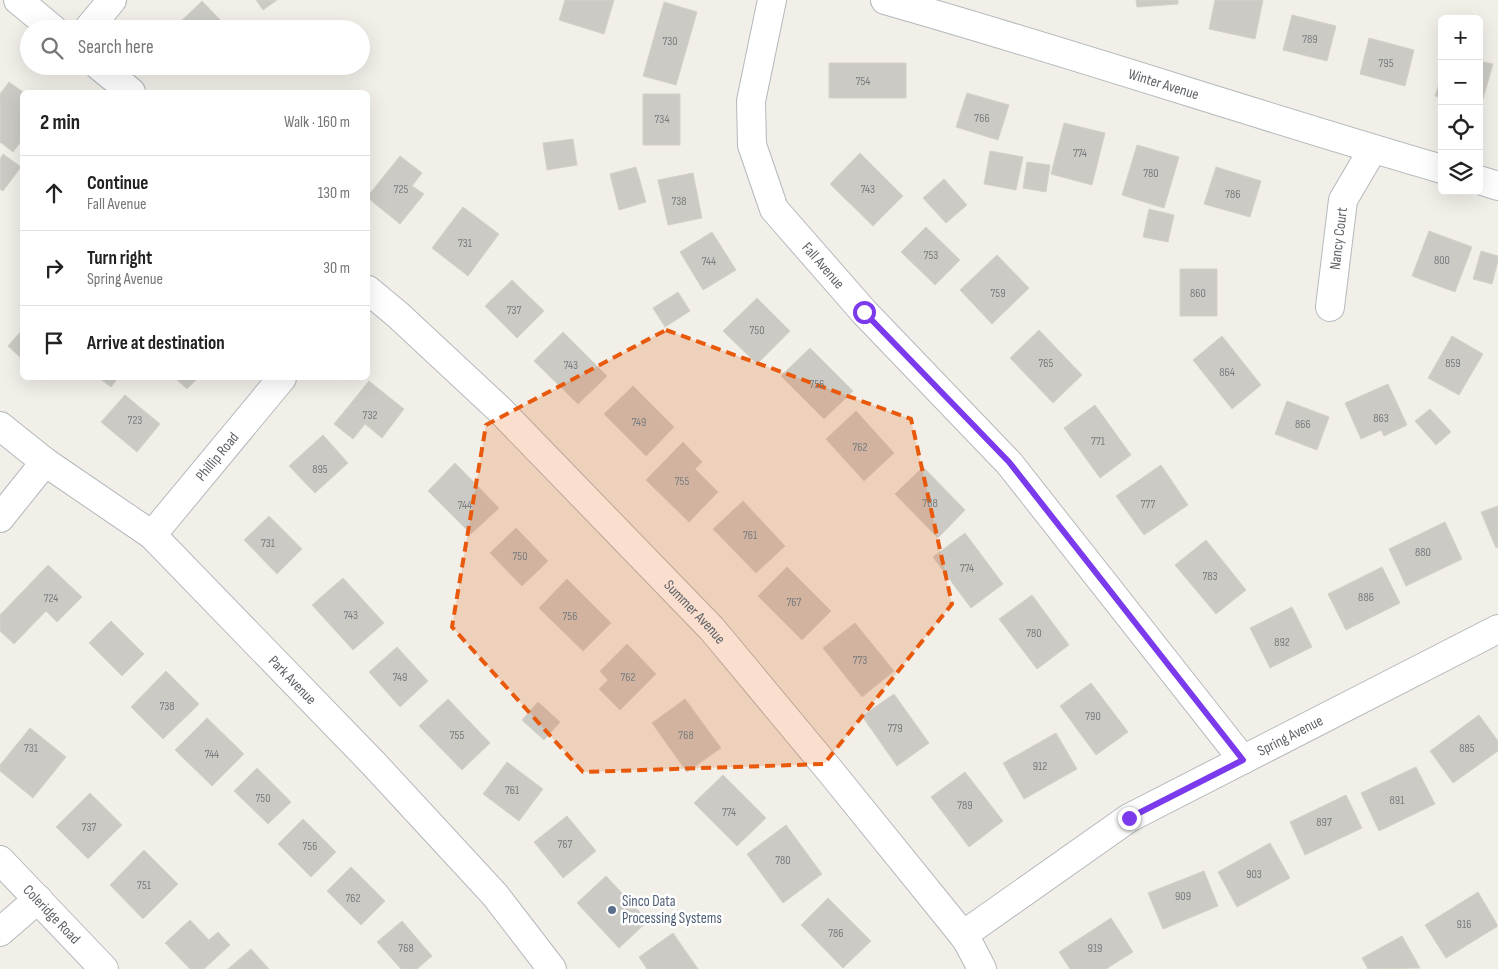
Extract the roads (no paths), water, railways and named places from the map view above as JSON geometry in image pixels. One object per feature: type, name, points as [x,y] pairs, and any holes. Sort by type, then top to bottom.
[{"type":"street","points":[[18,0],[42,20]]},
{"type":"street","points":[[95,20],[112,0]]},
{"type":"street","name":"Fall Avenue","points":[[772,0],[751,101],[752,145],[774,209],[864,312],[1009,462],[1243,760]]},
{"type":"street","name":"Winter Avenue","points":[[885,0],[1438,168]]},
{"type":"street","points":[[110,75],[129,90]]},
{"type":"street","name":"Nancy Court","points":[[1330,307],[1343,200],[1374,150]]},
{"type":"street","points":[[1483,181],[1498,186]]},
{"type":"street","name":"Summer Avenue","points":[[370,292],[398,315],[500,410],[712,629],[963,935],[982,969]]},
{"type":"street","name":"Phillip Road","points":[[152,535],[280,380]]},
{"type":"street","name":"Park Avenue","points":[[0,426],[45,462],[152,535],[373,763],[494,895],[552,969]]},
{"type":"street","points":[[0,518],[45,462]]},
{"type":"street","name":"Spring Avenue","points":[[963,935],[1129,818],[1498,629]]},
{"type":"street","name":"Coleridge Road","points":[[0,860],[104,969]]},
{"type":"street","points":[[0,932],[38,899]]},
{"type":"place","name":"Sinco Data Processing Systems","points":[[612,910]]}]
